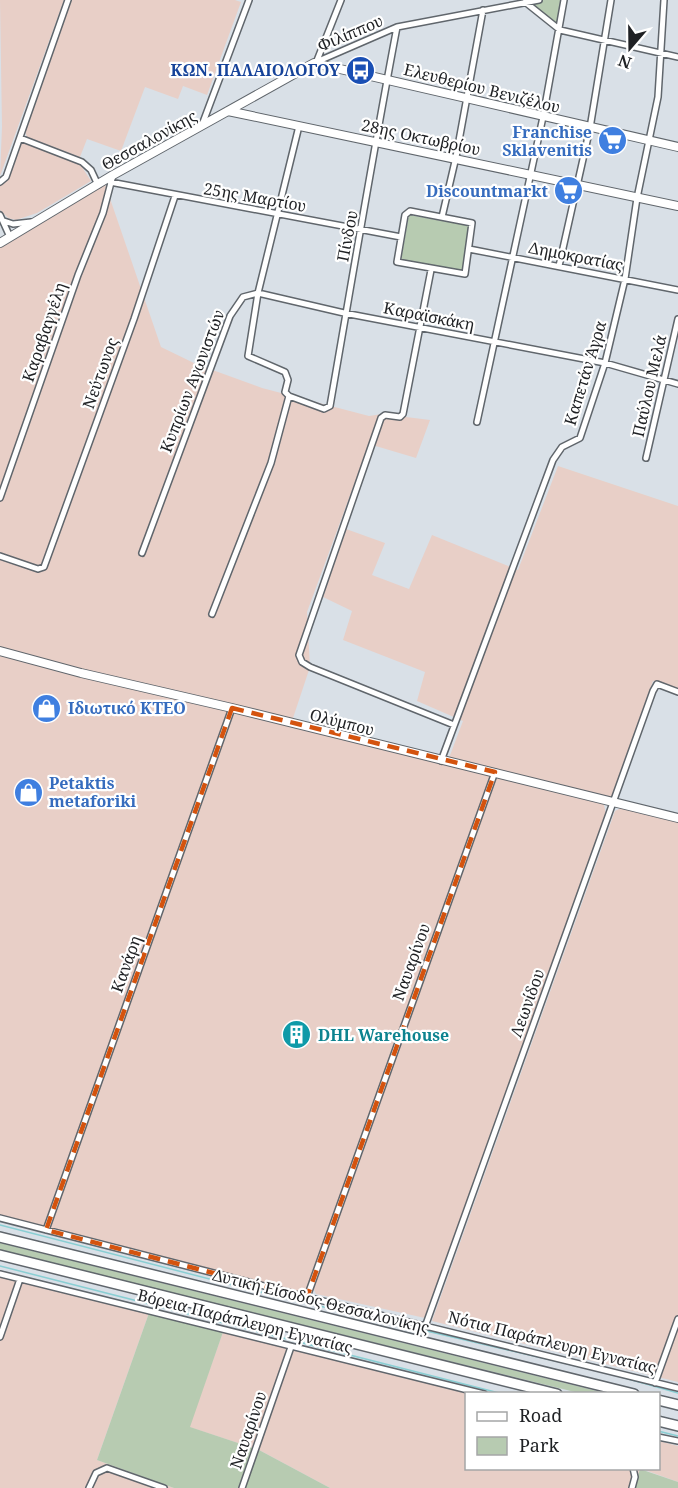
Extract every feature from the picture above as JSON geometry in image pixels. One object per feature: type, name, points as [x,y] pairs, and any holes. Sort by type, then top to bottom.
[{"type":"highway","name":"Δυτική Είσοδος Θεσσαλονίκης","points":[[0,1237],[626,1392]]},
{"type":"highway","name":"Δυτική Είσοδος Θεσσαλονίκης","points":[[0,1255],[549,1392]]},
{"type":"highway","points":[[660,1400],[678,1405]]},
{"type":"highway","points":[[660,1422],[678,1426]]},
{"type":"main road","name":"Θεσσαλονίκης","points":[[0,243],[202,125],[315,63]]},
{"type":"main road","name":"Ελευθερίου Βενιζέλου","points":[[315,63],[678,147]]},
{"type":"main road","name":"28ης Οκτωβρίου","points":[[228,111],[678,206]]},
{"type":"main road","name":"Ολύμπου","points":[[0,651],[81,673],[678,818]]},
{"type":"street","points":[[0,182],[5,178],[20,138],[68,0]]},
{"type":"street","points":[[202,125],[249,0]]},
{"type":"street","points":[[315,63],[341,0]]},
{"type":"street","name":"Φιλίππου","points":[[315,63],[397,27],[539,0]]},
{"type":"street","points":[[477,422],[543,117],[564,0]]},
{"type":"street","points":[[559,266],[590,128],[611,0]]},
{"type":"street","name":"Καπετάν Άγρα","points":[[441,761],[554,460],[562,447],[580,438],[605,363],[625,279],[637,198],[650,141],[662,54],[664,0]]},
{"type":"street","points":[[525,2],[560,30],[678,57]]},
{"type":"street","points":[[442,217],[456,158],[483,10]]},
{"type":"street","name":"Πίνδου","points":[[289,396],[324,409],[329,407],[397,27]]},
{"type":"street","points":[[212,614],[271,463],[289,396],[285,392],[287,374],[248,357],[258,293],[299,126]]},
{"type":"street","points":[[20,138],[82,162],[91,170],[98,185]]},
{"type":"street","name":"25ης Μαρτίου","points":[[110,179],[176,196],[400,237]]},
{"type":"street","name":"Καραβαγγέλη","points":[[0,498],[78,275],[103,213],[110,179]]},
{"type":"street","name":"Νεύτωνος","points":[[0,556],[40,569],[47,558],[134,320],[176,196]]},
{"type":"street","points":[[406,212],[442,217],[472,223],[465,274],[431,270],[397,262],[406,212]]},
{"type":"street","points":[[0,215],[10,237]]},
{"type":"street","points":[[4,221],[13,224],[37,220]]},
{"type":"street","name":"Δημοκρατίας","points":[[469,249],[678,290]]},
{"type":"street","points":[[431,270],[421,329],[401,416],[385,415],[381,418],[299,655],[302,662],[310,667],[454,725]]},
{"type":"street","name":"Καραϊσκάκη","points":[[258,293],[421,329],[605,363],[678,384]]},
{"type":"street","name":"Κυπρίων Αγωνιστών","points":[[142,553],[230,316],[243,297],[258,293]]},
{"type":"street","name":"Παύλου Μελά","points":[[646,458],[678,319]]},
{"type":"street","name":"Λεωνίδου","points":[[426,1324],[653,691],[657,684],[678,692]]},
{"type":"street","name":"Κανάρη","points":[[46,1230],[232,708]]},
{"type":"street","name":"Ναυαρίνου","points":[[307,1298],[495,772]]},
{"type":"street","name":"Νότια Παράπλευρη Εγνατίας","points":[[0,1218],[307,1298],[426,1324],[678,1388]]},
{"type":"street","name":"Βόρεια Παράπλευρη Εγνατίας","points":[[0,1274],[476,1392]]},
{"type":"street","points":[[0,1337],[20,1279]]},
{"type":"street","points":[[655,1383],[678,1318]]},
{"type":"street","name":"Ναυαρίνου","points":[[242,1488],[291,1347]]},
{"type":"street","points":[[660,1437],[678,1441]]},
{"type":"street","points":[[89,1488],[96,1473],[107,1468],[164,1488]]},
{"type":"street","points":[[632,1488],[635,1477],[633,1470]]},
{"type":"highlighted area","points":[[232,708],[495,772],[307,1297],[46,1230]]},
{"type":"shaded area","points":[[0,0],[64,0],[0,176],[2,127]]},
{"type":"shaded area","points":[[71,0],[235,0],[241,2],[207,95],[183,86],[178,99],[145,87],[121,151],[87,139],[80,157],[27,137],[24,129]]},
{"type":"shaded area","points":[[21,142],[80,164],[91,181],[37,213],[16,220],[8,218],[0,210],[0,184],[7,180]]},
{"type":"shaded area","points":[[105,184],[161,347],[196,364],[262,388],[369,416],[382,414],[430,420],[416,458],[369,444],[307,612],[310,667],[292,721],[0,650],[0,247]]},
{"type":"shaded area","points":[[558,466],[678,506],[678,691],[653,681],[612,799],[449,758],[463,721],[417,701],[425,672],[343,640],[352,611],[323,597],[346,529],[385,543],[372,575],[409,589],[432,535],[518,570]]},
{"type":"shaded area","points":[[0,651],[495,772],[307,1297],[0,1218]]},
{"type":"shaded area","points":[[496,777],[599,801],[604,805],[606,814],[425,1318],[316,1294],[313,1287]]},
{"type":"shaded area","points":[[623,807],[678,821],[678,1382],[432,1321],[615,811]]},
{"type":"shaded area","points":[[0,1276],[149,1313],[97,1460],[174,1488],[0,1488]]},
{"type":"shaded area","points":[[223,1332],[468,1392],[465,1392],[465,1470],[640,1470],[634,1488],[330,1488],[259,1450],[189,1427]]},
{"type":"shaded area","points":[[660,1441],[678,1446],[678,1482],[645,1470],[660,1470]]},
{"type":"green space","points":[[564,0],[560,30],[525,2]]},
{"type":"green space","points":[[409,215],[470,226],[462,271],[401,260]]},
{"type":"green space","points":[[0,1243],[601,1392],[575,1392],[0,1250]]},
{"type":"green space","points":[[149,1313],[223,1332],[190,1427],[259,1450],[330,1488],[174,1488],[97,1460]]},
{"type":"green space","points":[[640,1470],[678,1482],[678,1488],[634,1488]]},
{"type":"waterway","points":[[0,1225],[268,1294],[590,1369]]},
{"type":"waterway","points":[[0,1266],[495,1392]]},
{"type":"waterway","points":[[618,1376],[678,1393]]},
{"type":"waterway","points":[[660,1432],[678,1436]]},
{"type":"place","name":"ΚΩΝ. ΠΑΛΑΙΟΛΟΓΟΥ","points":[[361,70]]},
{"type":"place","name":"Franchise Sklavenitis","points":[[613,141]]},
{"type":"place","name":"Discountmarkt","points":[[569,191]]},
{"type":"place","name":"Ιδιωτικό ΚΤΕΟ","points":[[47,708]]},
{"type":"place","name":"Petaktis metaforiki","points":[[28,792]]},
{"type":"place","name":"DHL Warehouse","points":[[297,1035]]}]
